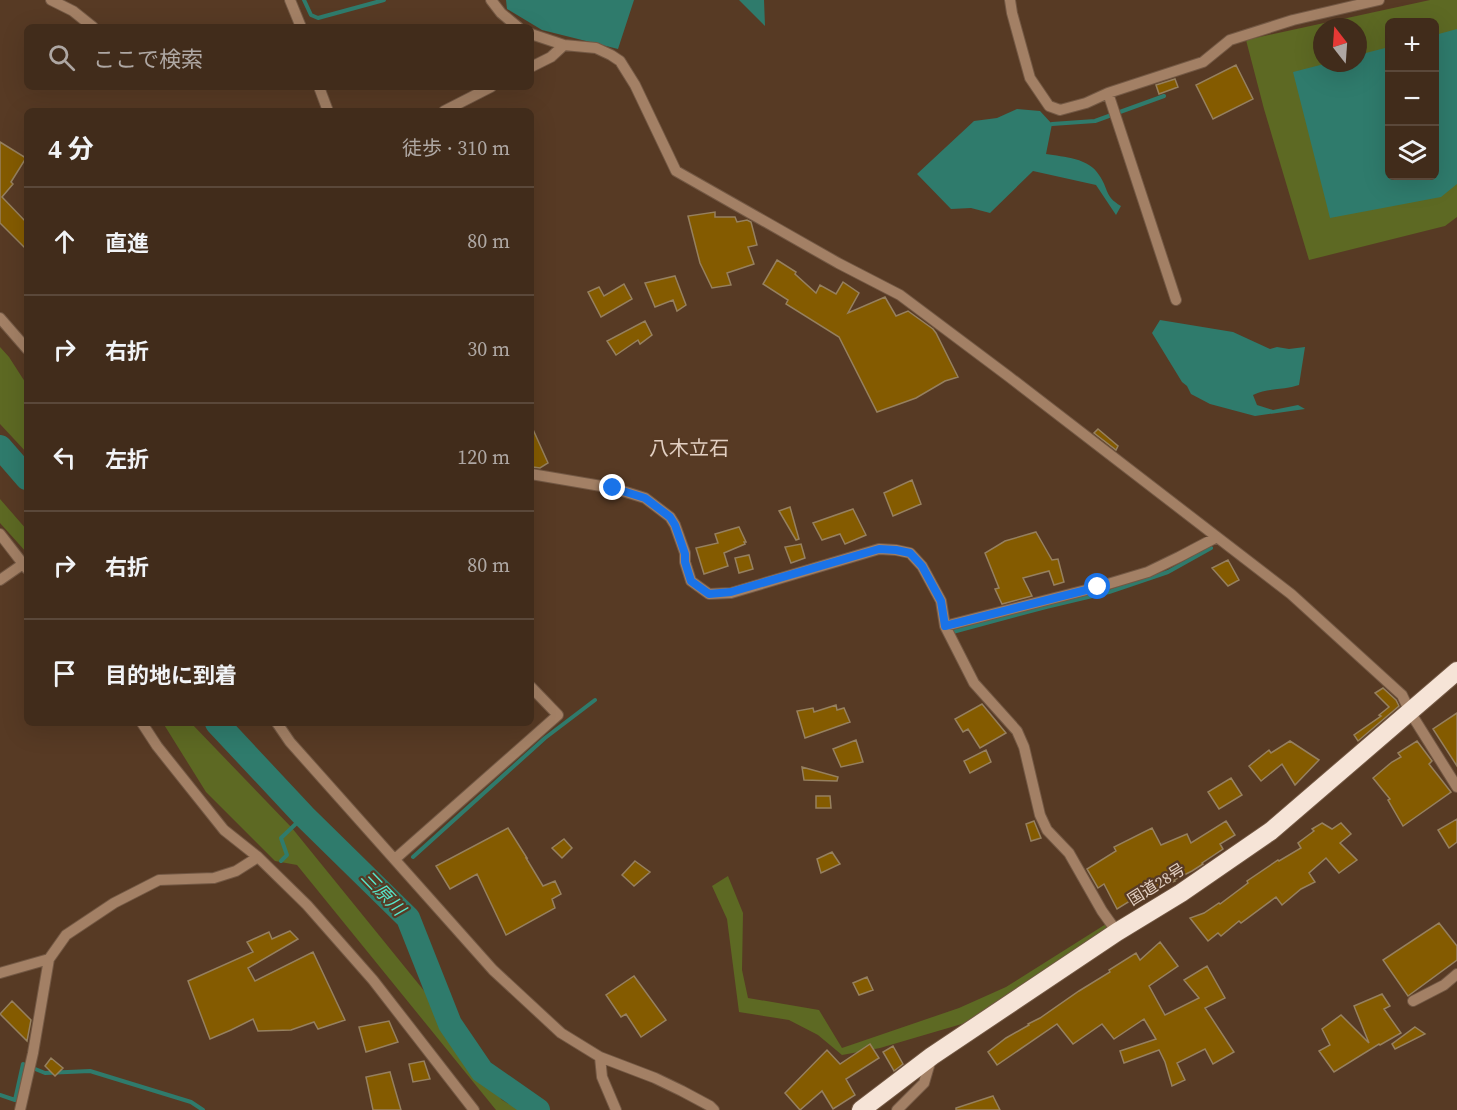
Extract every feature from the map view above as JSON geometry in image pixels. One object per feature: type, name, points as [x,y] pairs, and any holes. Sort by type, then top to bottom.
[{"type":"highway","name":"国道28号","points":[[861,1110],[932,1056],[1117,932],[1181,893],[1271,831],[1457,671]]},
{"type":"street","points":[[51,0],[73,11],[89,24]]},
{"type":"street","points":[[290,0],[300,24]]},
{"type":"street","points":[[491,0],[501,13],[514,24]]},
{"type":"street","points":[[1010,0],[1030,78],[1049,106],[1060,110],[1203,62],[1230,40],[1293,20],[1378,0]]},
{"type":"street","points":[[534,35],[564,45],[596,48],[612,55],[620,61],[635,85],[676,171],[838,263],[900,295],[1291,594],[1402,695],[1410,712],[1457,787]]},
{"type":"street","points":[[534,66],[551,57],[564,45]]},
{"type":"street","points":[[320,90],[327,108]]},
{"type":"street","points":[[450,108],[485,90]]},
{"type":"street","points":[[1108,93],[1176,300]]},
{"type":"street","points":[[0,318],[24,346]]},
{"type":"street","points":[[534,475],[613,488],[645,498],[670,517],[685,554],[691,581],[709,594],[731,592],[879,549],[910,553],[922,566],[941,601],[945,626],[974,682],[1017,731],[1024,747],[1040,815],[1047,831],[1069,853],[1102,911],[1117,932]]},
{"type":"street","points":[[0,534],[24,565]]},
{"type":"street","points":[[945,626],[1148,572],[1217,537]]},
{"type":"street","points":[[0,580],[24,567]]},
{"type":"street","points":[[395,859],[558,715],[534,690]]},
{"type":"street","points":[[144,726],[157,746],[224,830],[258,857],[307,905],[373,980],[474,1110]]},
{"type":"street","points":[[279,726],[493,970],[561,1033],[600,1057],[656,1078],[714,1110]]},
{"type":"street","points":[[20,1110],[33,1053],[49,959],[66,935],[114,903],[159,879],[214,878],[236,871],[258,857]]},
{"type":"street","points":[[0,973],[49,959]]},
{"type":"street","points":[[1413,1001],[1444,985],[1457,974]]},
{"type":"street","points":[[897,1110],[924,1083],[932,1056]]},
{"type":"street","points":[[600,1057],[602,1077],[616,1110]]},
{"type":"green space","points":[[1430,0],[1457,0],[1457,217],[1445,226],[1309,260],[1246,40],[1313,25],[1313,72],[1367,72],[1367,18],[1347,18]]},
{"type":"green space","points":[[0,347],[24,380],[24,450],[0,424]]},
{"type":"green space","points":[[0,499],[24,527],[24,550],[0,523]]},
{"type":"green space","points":[[165,726],[194,726],[292,828],[434,1003],[444,1023],[476,1070],[502,1100],[519,1110],[496,1110],[297,865],[275,861],[206,792]]},
{"type":"green space","points":[[728,876],[743,913],[742,970],[748,998],[819,1010],[842,1048],[959,1008],[1006,987],[1106,924],[1110,932],[972,1021],[880,1048],[842,1055],[818,1035],[789,1020],[739,1012],[727,919],[712,886]]},
{"type":"water","points":[[506,0],[634,0],[618,49],[542,30],[507,9]]},
{"type":"water","points":[[739,0],[764,0],[765,26]]},
{"type":"water","points":[[1457,29],[1457,184],[1441,197],[1330,218],[1293,72],[1313,67],[1313,72],[1367,72],[1367,53],[1385,48],[1385,180],[1439,180],[1439,34]]},
{"type":"water","points":[[1017,109],[1040,111],[1052,124],[1046,154],[1076,159],[1095,169],[1109,195],[1121,206],[1116,215],[1096,185],[1033,171],[990,213],[971,208],[951,209],[917,174],[974,121],[997,118]]},
{"type":"water","points":[[1160,320],[1233,332],[1270,349],[1305,347],[1299,385],[1253,395],[1257,405],[1273,410],[1298,405],[1305,409],[1255,416],[1210,404],[1191,394],[1152,333]]},
{"type":"building","points":[[1236,65],[1253,99],[1213,119],[1196,85]]},
{"type":"building","points":[[1175,79],[1178,87],[1159,94],[1156,85]]},
{"type":"building","points":[[0,142],[24,157],[24,161],[11,182],[13,184],[2,197],[24,220],[24,247],[0,223]]},
{"type":"building","points":[[715,212],[715,217],[735,217],[737,222],[747,220],[751,222],[757,245],[748,247],[754,264],[727,273],[731,285],[712,288],[700,263],[688,216]]},
{"type":"building","points":[[777,260],[796,272],[795,274],[816,293],[820,285],[836,294],[843,282],[859,293],[848,313],[885,297],[896,316],[908,311],[933,329],[958,377],[945,381],[916,398],[877,412],[839,337],[786,304],[788,300],[763,284]]},
{"type":"building","points":[[675,276],[686,305],[677,311],[673,300],[655,307],[645,283]]},
{"type":"building","points":[[624,284],[632,299],[601,317],[588,292],[599,287],[604,296]]},
{"type":"building","points":[[645,321],[652,335],[640,344],[638,340],[616,355],[607,341]]},
{"type":"building","points":[[1098,429],[1118,446],[1116,450],[1094,433]]},
{"type":"building","points":[[534,432],[548,463],[540,468],[534,467]]},
{"type":"building","points":[[912,480],[921,504],[893,516],[884,493]]},
{"type":"building","points":[[790,507],[799,539],[796,540],[779,511]]},
{"type":"building","points":[[853,509],[866,535],[845,544],[840,534],[822,540],[813,523]]},
{"type":"building","points":[[739,527],[745,544],[724,553],[728,566],[704,574],[696,548],[718,543],[715,534]]},
{"type":"building","points":[[1036,532],[1052,560],[1058,559],[1064,582],[1054,585],[1049,571],[1023,578],[1032,596],[1002,604],[995,589],[999,588],[985,553],[1005,541]]},
{"type":"building","points":[[801,544],[805,558],[791,563],[785,547]]},
{"type":"building","points":[[749,555],[753,569],[739,573],[735,558]]},
{"type":"building","points":[[1228,560],[1239,580],[1228,586],[1212,568]]},
{"type":"building","points":[[1383,688],[1399,706],[1358,741],[1354,735],[1381,716],[1379,715],[1389,707],[1375,693]]},
{"type":"building","points":[[982,704],[1006,733],[980,748],[968,729],[963,732],[955,719]]},
{"type":"building","points":[[836,705],[837,710],[844,708],[850,722],[805,738],[797,711],[813,708],[814,712]]},
{"type":"building","points":[[1457,713],[1457,766],[1433,729]]},
{"type":"building","points":[[856,740],[863,762],[841,767],[833,749]]},
{"type":"building","points":[[1290,741],[1319,760],[1295,785],[1282,764],[1261,781],[1249,766],[1269,750],[1271,753]]},
{"type":"building","points":[[1417,741],[1432,761],[1429,764],[1451,792],[1403,826],[1388,800],[1390,799],[1373,778],[1401,757],[1398,753]]},
{"type":"building","points":[[986,750],[991,762],[970,773],[964,761]]},
{"type":"building","points":[[802,767],[838,777],[837,781],[804,780]]},
{"type":"building","points":[[1231,778],[1242,795],[1219,809],[1208,792]]},
{"type":"building","points":[[816,796],[830,796],[831,808],[816,808]]},
{"type":"building","points":[[1457,819],[1457,842],[1449,848],[1438,830]]},
{"type":"building","points":[[1034,821],[1041,838],[1031,841],[1026,824]]},
{"type":"building","points":[[1226,821],[1235,835],[1220,844],[1223,849],[1175,881],[1147,893],[1146,891],[1117,909],[1104,884],[1098,888],[1087,869],[1116,851],[1114,847],[1152,828],[1161,845],[1187,834],[1191,843]]},
{"type":"building","points":[[1322,823],[1332,829],[1341,823],[1351,834],[1340,843],[1357,860],[1339,873],[1326,858],[1309,873],[1315,882],[1301,889],[1282,905],[1276,897],[1241,923],[1239,921],[1221,936],[1218,933],[1208,941],[1190,918],[1220,904],[1248,883],[1247,881],[1301,848],[1298,843]]},
{"type":"building","points":[[508,828],[543,886],[555,881],[561,894],[552,899],[555,908],[506,935],[477,874],[450,889],[436,866]]},
{"type":"building","points":[[564,839],[572,848],[562,858],[552,848]]},
{"type":"building","points":[[832,852],[840,864],[821,873],[817,859]]},
{"type":"building","points":[[635,861],[650,872],[634,886],[622,875]]},
{"type":"building","points":[[1439,923],[1457,946],[1457,960],[1408,996],[1383,960]]},
{"type":"building","points":[[290,931],[298,939],[248,968],[255,981],[313,952],[345,1020],[318,1029],[314,1022],[291,1030],[258,1031],[253,1019],[210,1039],[188,981],[253,952],[247,942],[269,932],[272,939]]},
{"type":"building","points":[[1160,942],[1178,966],[1149,986],[1165,1015],[1199,998],[1184,980],[1207,966],[1225,998],[1205,1008],[1234,1052],[1213,1064],[1205,1049],[1177,1063],[1185,1080],[1172,1086],[1159,1050],[1124,1063],[1120,1051],[1156,1039],[1144,1019],[1114,1039],[1102,1024],[1073,1044],[1057,1024],[997,1065],[988,1052],[1006,1038],[1040,1018],[1136,953],[1140,960]]},
{"type":"building","points":[[634,976],[666,1020],[641,1037],[626,1014],[621,1017],[606,995]]},
{"type":"building","points":[[867,977],[873,990],[859,995],[853,983]]},
{"type":"building","points":[[1382,994],[1390,1006],[1384,1009],[1401,1033],[1334,1072],[1319,1051],[1330,1045],[1322,1029],[1341,1015],[1369,1043],[1354,1006]]},
{"type":"building","points":[[12,1001],[31,1020],[27,1041],[0,1014]]},
{"type":"building","points":[[389,1021],[398,1042],[366,1052],[359,1027]]},
{"type":"building","points":[[1415,1027],[1425,1034],[1395,1049],[1392,1044]]},
{"type":"building","points":[[870,1044],[879,1058],[846,1079],[855,1095],[833,1109],[822,1091],[800,1110],[785,1093],[827,1050],[840,1064]]},
{"type":"building","points":[[893,1046],[903,1064],[894,1071],[883,1052]]},
{"type":"building","points":[[51,1058],[63,1068],[55,1076],[45,1066]]},
{"type":"building","points":[[424,1061],[430,1079],[413,1082],[409,1064]]},
{"type":"building","points":[[390,1072],[401,1110],[373,1110],[366,1077]]},
{"type":"building","points":[[993,1096],[1000,1110],[956,1110],[956,1108]]},
{"type":"waterway","points":[[304,0],[311,15],[318,18],[384,0]]},
{"type":"waterway","points":[[1052,124],[1095,121],[1164,96]]},
{"type":"waterway","name":"三原川","points":[[0,447],[24,475]]},
{"type":"waterway","points":[[949,633],[1109,592],[1168,572],[1211,548]]},
{"type":"waterway","points":[[413,857],[545,738],[595,700]]},
{"type":"waterway","name":"三原川","points":[[220,726],[304,816],[408,918],[450,1024],[482,1071],[538,1110]]},
{"type":"waterway","points":[[281,861],[287,855],[281,838],[304,816]]},
{"type":"waterway","points":[[0,1095],[15,1100],[23,1064],[45,1073],[90,1071],[191,1102],[203,1110]]},
{"type":"district","name":"八木立石","points":[[689,448]]},
{"type":"route","points":[[613,488],[645,498],[670,517],[685,554],[691,581],[709,594],[731,592],[879,549],[910,553],[922,566],[941,601],[945,626],[1098,587]]}]
